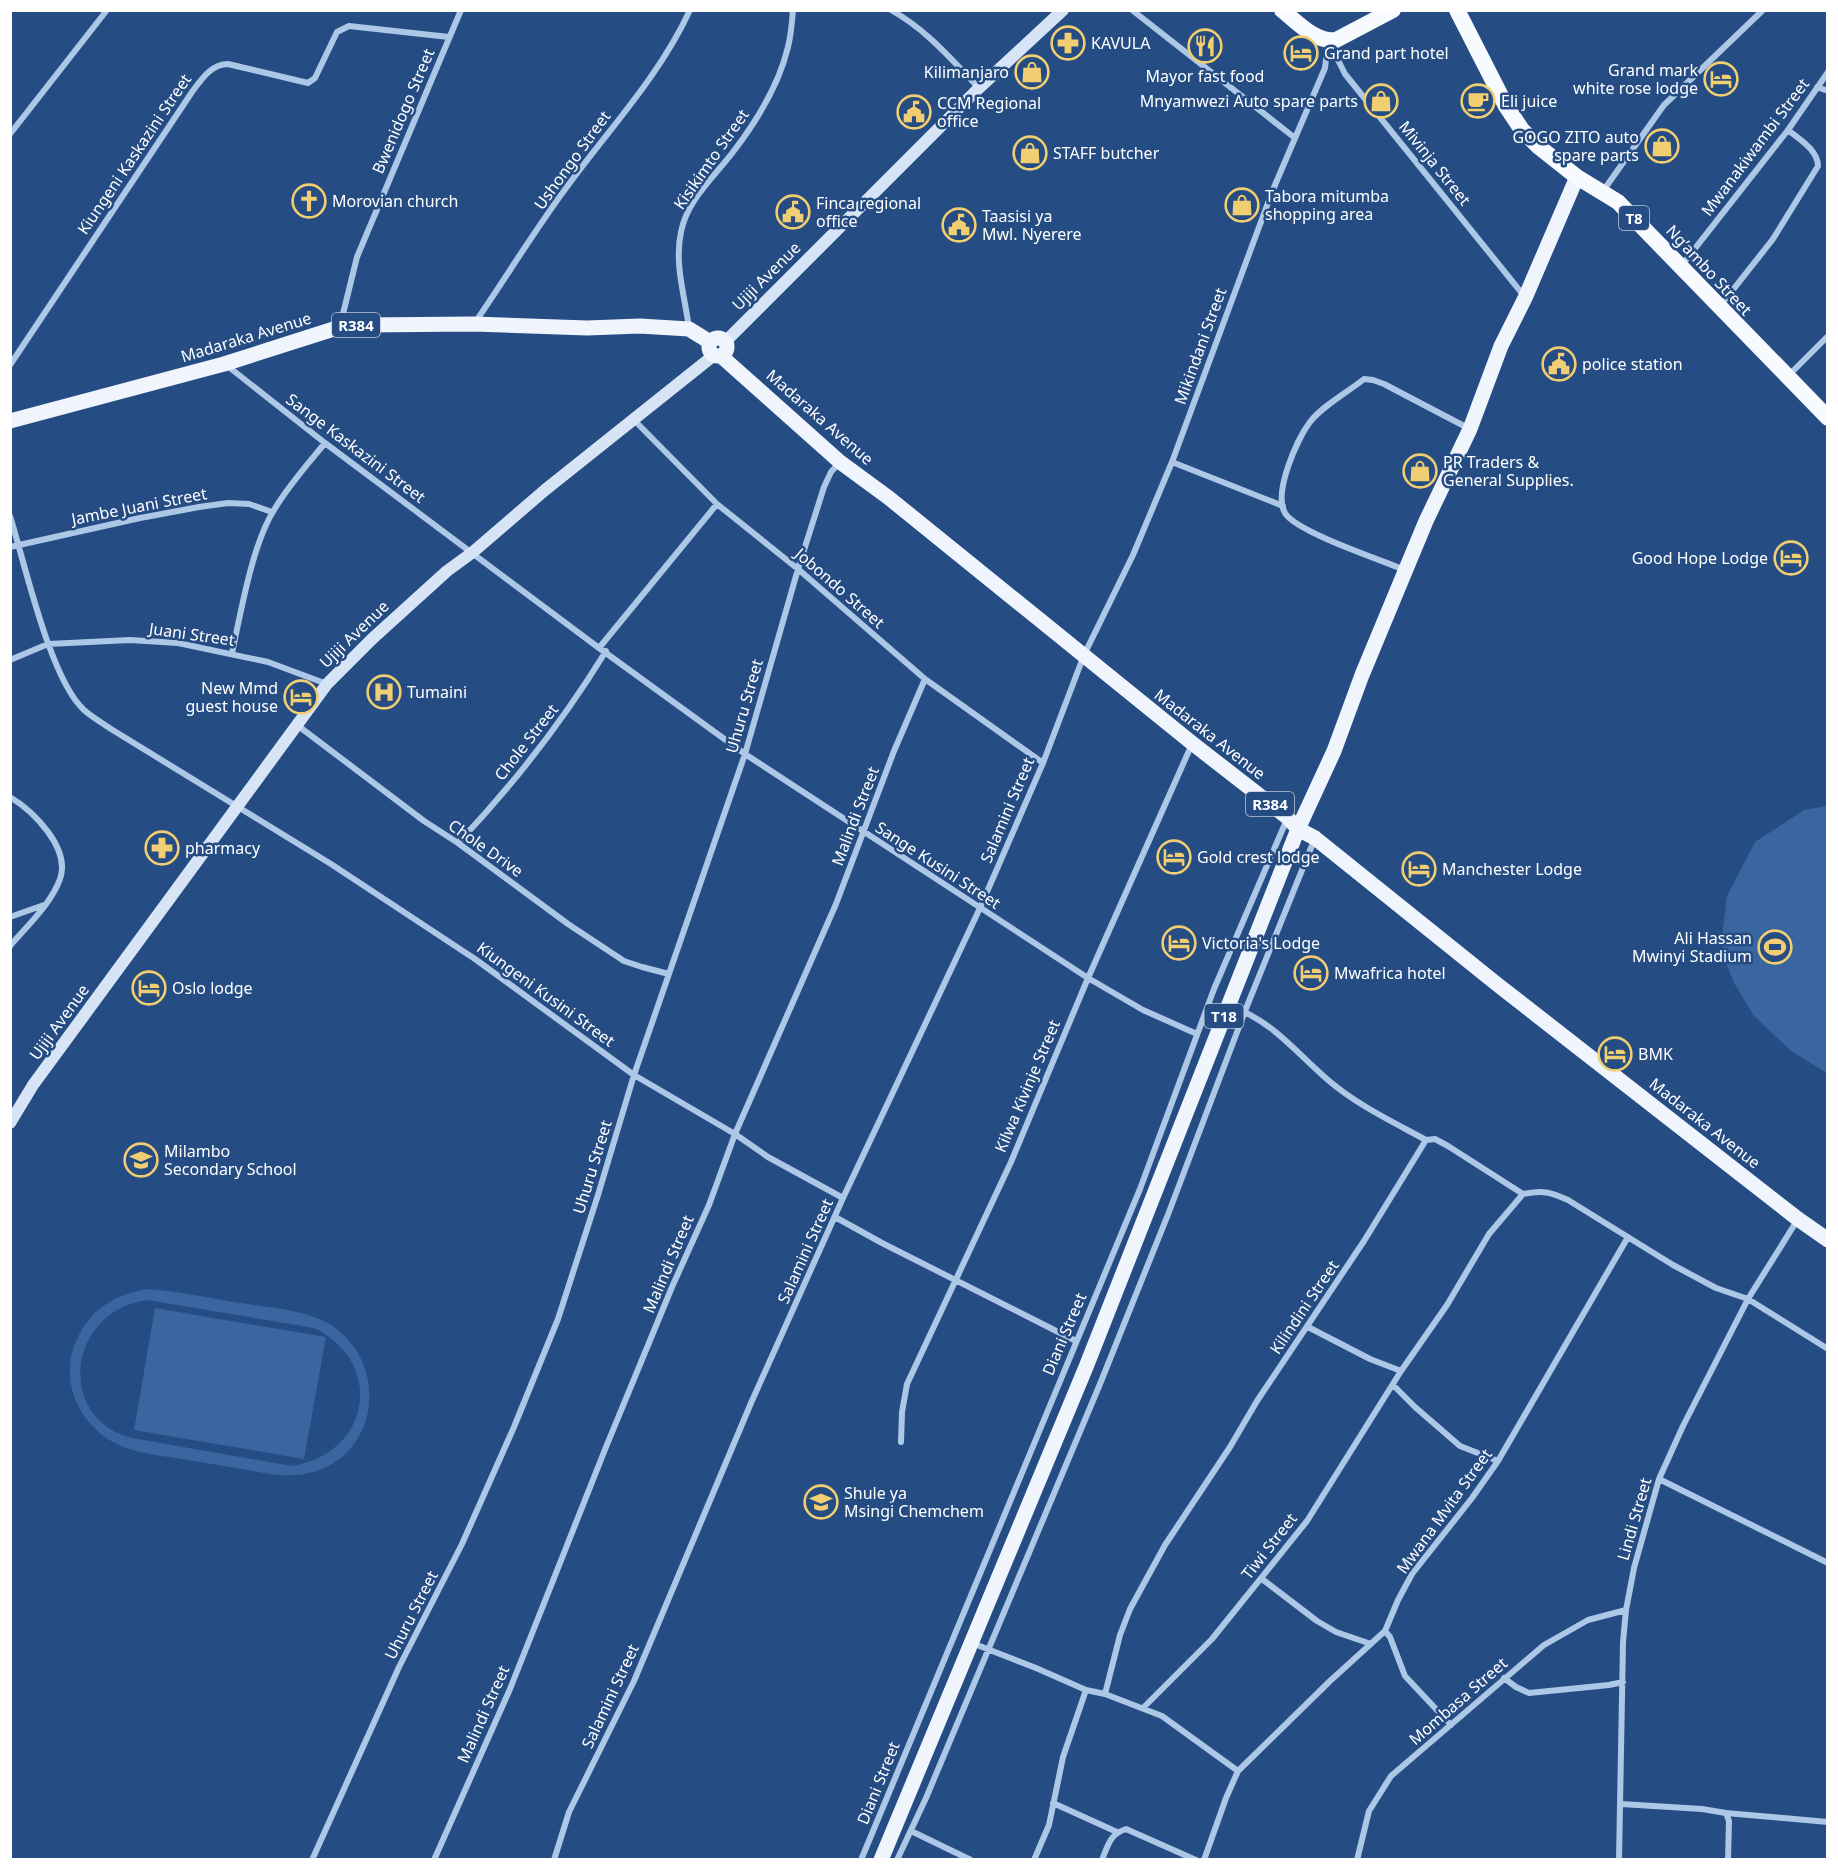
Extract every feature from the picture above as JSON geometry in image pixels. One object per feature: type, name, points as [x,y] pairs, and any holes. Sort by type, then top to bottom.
[{"type":"highway","points":[[1282,10],[1310,32],[1332,41],[1393,10]]},
{"type":"highway","name":"Ng’ambo Street","points":[[1457,10],[1506,106],[1539,147],[1576,177],[1618,202],[1718,308],[1827,418]]},
{"type":"main road","name":"Ujiji Avenue","points":[[726,340],[979,88],[1064,10]]},
{"type":"main road","name":"T18","points":[[881,1860],[1086,1367],[1228,1005],[1293,823],[1334,751],[1426,521],[1470,429],[1501,346],[1525,298],[1576,177]]},
{"type":"main road","name":"Madaraka Avenue","points":[[10,422],[224,364],[340,327],[474,324],[689,328],[840,462],[890,498],[1192,743],[1315,838],[1498,986],[1798,1220],[1827,1240]]},
{"type":"main road","points":[[715,351],[727,350],[726,340]]},
{"type":"main road","name":"Ujiji Avenue","points":[[10,1123],[33,1085],[327,684],[403,609],[447,571],[473,552],[715,351]]},
{"type":"street","points":[[10,134],[107,10]]},
{"type":"street","name":"Bwenidogo Street","points":[[340,327],[357,257],[461,10]]},
{"type":"street","name":"Ushongo Street","points":[[474,324],[568,185],[643,88],[676,39],[690,10]]},
{"type":"street","name":"Kisikimto Street","points":[[689,328],[679,252],[681,232],[687,212],[733,152],[768,96],[788,46],[794,10]]},
{"type":"street","points":[[891,10],[909,20],[932,38],[979,88]]},
{"type":"street","points":[[1132,10],[1294,138]]},
{"type":"street","points":[[1602,191],[1664,105],[1763,10]]},
{"type":"street","name":"Kiungeni Kaskazini Street","points":[[10,365],[192,92],[204,76],[218,64],[228,64],[308,83],[315,78],[337,32],[342,28],[349,26],[449,37]]},
{"type":"street","name":"Mikindani Street","points":[[1084,655],[1133,555],[1172,462],[1272,192],[1325,68],[1332,41]]},
{"type":"street","name":"Mivinja Street","points":[[1332,41],[1345,74],[1525,298]]},
{"type":"street","name":"Mwanakiwambi Street","points":[[1680,267],[1788,130],[1827,72]]},
{"type":"street","points":[[1817,87],[1827,91]]},
{"type":"street","points":[[1718,308],[1773,239],[1818,166],[1818,159],[1811,149],[1788,130]]},
{"type":"street","points":[[1818,166],[1827,165]]},
{"type":"street","points":[[1787,376],[1827,336]]},
{"type":"street","name":"Sange Kaskazini Street","points":[[224,364],[325,443],[473,552]]},
{"type":"street","points":[[1406,570],[1307,530],[1285,513],[1282,496],[1290,461],[1310,422],[1364,379],[1384,384],[1470,429]]},
{"type":"street","name":"Jobondo Street","points":[[633,419],[717,504],[798,569],[925,679],[1042,763]]},
{"type":"street","points":[[232,653],[249,580],[272,512],[325,443]]},
{"type":"street","name":"Uhuru Street","points":[[312,1860],[399,1667],[462,1544],[514,1427],[558,1319],[634,1075],[745,754],[824,487],[831,472],[840,462]]},
{"type":"street","points":[[1172,462],[1283,506]]},
{"type":"street","name":"Jambe Juani Street","points":[[10,547],[140,518],[228,503],[249,504],[272,512]]},
{"type":"street","name":"Chole Street","points":[[458,843],[531,761],[576,700],[603,649],[717,504]]},
{"type":"street","points":[[10,516],[48,644],[71,694],[84,710],[111,729],[237,806]]},
{"type":"street","name":"Sange Kusini Street","points":[[473,552],[745,754],[1088,978],[1143,1010],[1197,1034]]},
{"type":"street","name":"Juani Street","points":[[48,644],[130,640],[178,643],[268,662],[327,684]]},
{"type":"street","points":[[10,660],[48,644]]},
{"type":"street","name":"Salamini Street","points":[[554,1860],[569,1812],[634,1681],[751,1403],[843,1198],[980,908],[1042,763],[1084,655]]},
{"type":"street","name":"Malindi Street","points":[[434,1860],[510,1689],[672,1287],[709,1205],[735,1134],[836,904],[894,751],[925,679]]},
{"type":"street","name":"Chole Drive","points":[[297,725],[424,821],[458,843],[568,924],[624,961],[669,974]]},
{"type":"street","name":"Kilwa Kivinje Street","points":[[901,1442],[902,1412],[907,1384],[1011,1162],[1088,978],[1192,743]]},
{"type":"street","points":[[10,797],[36,816],[45,827],[54,841],[61,860],[60,880],[45,904],[10,946]]},
{"type":"street","name":"Kiungeni Kusini Street","points":[[237,806],[331,864],[475,959],[634,1075],[735,1134],[768,1157],[843,1198]]},
{"type":"street","name":"Diani Street","points":[[861,1860],[1140,1189],[1214,989],[1293,823]]},
{"type":"street","points":[[897,1860],[1100,1384],[1315,838]]},
{"type":"street","points":[[10,917],[45,904]]},
{"type":"street","points":[[1228,1005],[1245,1011],[1276,1031],[1328,1080],[1347,1094],[1426,1140],[1435,1140],[1448,1146],[1523,1194],[1539,1191],[1552,1192],[1568,1200],[1673,1265],[1716,1288],[1748,1299],[1827,1348]]},
{"type":"street","name":"Kilindini Street","points":[[1105,1694],[1120,1635],[1130,1609],[1165,1545],[1230,1447],[1257,1401],[1308,1328],[1426,1140]]},
{"type":"street","name":"Tiwi Street","points":[[1144,1707],[1212,1639],[1307,1521],[1489,1234],[1523,1194]]},
{"type":"street","points":[[836,1217],[1076,1341]]},
{"type":"street","name":"Lindi Street","points":[[1619,1860],[1626,1610],[1639,1547],[1659,1479],[1683,1426],[1748,1299],[1798,1220]]},
{"type":"street","name":"Mwana Mvita Street","points":[[1204,1860],[1238,1771],[1385,1631],[1412,1574],[1498,1461],[1628,1237]]},
{"type":"street","points":[[1308,1328],[1370,1359],[1401,1371]]},
{"type":"street","points":[[1394,1384],[1415,1407],[1460,1446],[1498,1461]]},
{"type":"street","points":[[1659,1479],[1827,1563]]},
{"type":"street","points":[[1262,1579],[1322,1624],[1336,1632],[1371,1644]]},
{"type":"street","name":"Mombasa Street","points":[[1358,1860],[1369,1811],[1391,1776],[1544,1645],[1588,1620],[1626,1610]]},
{"type":"street","points":[[1385,1631],[1390,1637],[1405,1676],[1451,1725]]},
{"type":"street","points":[[972,1643],[1086,1690],[1144,1707],[1162,1716],[1238,1771]]},
{"type":"street","points":[[1504,1678],[1515,1687],[1529,1693],[1623,1682]]},
{"type":"street","points":[[1034,1860],[1049,1825],[1063,1757],[1086,1690]]},
{"type":"street","points":[[1053,1803],[1117,1832]]},
{"type":"street","points":[[1621,1804],[1702,1809],[1827,1822]]},
{"type":"street","points":[[1726,1813],[1730,1821],[1728,1860]]},
{"type":"street","points":[[1102,1860],[1112,1836],[1125,1829],[1196,1860]]},
{"type":"street","points":[[911,1831],[971,1860]]},
{"type":"shaded area","name":"Ali Hassan Mwinyi Stadium","points":[[1828,806],[1827,1073],[1791,1051],[1754,1016],[1734,983],[1724,958],[1722,936],[1727,896],[1755,842],[1804,810]]},
{"type":"shaded area","points":[[148,1289],[169,1291],[299,1312],[334,1327],[351,1342],[362,1361],[368,1381],[369,1402],[365,1423],[356,1441],[342,1457],[322,1469],[305,1474],[283,1475],[144,1453],[116,1444],[102,1435],[86,1419],[73,1393],[70,1373],[74,1345],[89,1319],[97,1311],[115,1299]],"holes":[[[147,1300],[314,1328],[337,1343],[352,1363],[359,1384],[359,1406],[352,1426],[338,1444],[318,1458],[292,1466],[132,1438],[108,1427],[91,1411],[82,1390],[81,1367],[86,1344],[100,1324],[120,1309]]]},
{"type":"shaded area","points":[[155,1308],[326,1337],[304,1459],[134,1430]]},
{"type":"place","name":"KAVULA","points":[[1068,43]]},
{"type":"place","name":"Mayor fast food","points":[[1205,46]]},
{"type":"place","name":"Grand part hotel","points":[[1301,53]]},
{"type":"place","name":"Kilimanjaro","points":[[1032,72]]},
{"type":"place","name":"Grand mark white rose lodge","points":[[1721,79]]},
{"type":"place","name":"Mnyamwezi Auto spare parts","points":[[1381,101]]},
{"type":"place","name":"Eli juice","points":[[1478,101]]},
{"type":"place","name":"CCM Regional office","points":[[914,112]]},
{"type":"place","name":"GOGO ZITO auto spare parts","points":[[1662,146]]},
{"type":"place","name":"STAFF butcher","points":[[1030,153]]},
{"type":"place","name":"Morovian church","points":[[309,201]]},
{"type":"place","name":"Tabora mitumba shopping area","points":[[1242,205]]},
{"type":"place","name":"Finca regional office","points":[[793,212]]},
{"type":"place","name":"Taasisi ya Mwl. Nyerere","points":[[959,225]]},
{"type":"place","name":"police station","points":[[1559,364]]},
{"type":"place","name":"PR Traders & General Supplies.","points":[[1420,471]]},
{"type":"place","name":"Good Hope Lodge","points":[[1791,558]]},
{"type":"place","name":"Tumaini","points":[[384,692]]},
{"type":"place","name":"New Mmd guest house","points":[[301,697]]},
{"type":"place","name":"pharmacy","points":[[162,848]]},
{"type":"place","name":"Gold crest lodge","points":[[1174,857]]},
{"type":"place","name":"Manchester Lodge","points":[[1419,869]]},
{"type":"place","name":"Victoria's Lodge","points":[[1179,943]]},
{"type":"place","name":"Ali Hassan Mwinyi Stadium","points":[[1775,947]]},
{"type":"place","name":"Mwafrica hotel","points":[[1311,973]]},
{"type":"place","name":"Oslo lodge","points":[[149,988]]},
{"type":"place","name":"BMK","points":[[1615,1054]]},
{"type":"place","name":"Milambo Secondary School","points":[[141,1160]]},
{"type":"place","name":"Shule ya Msingi Chemchem","points":[[821,1502]]}]
